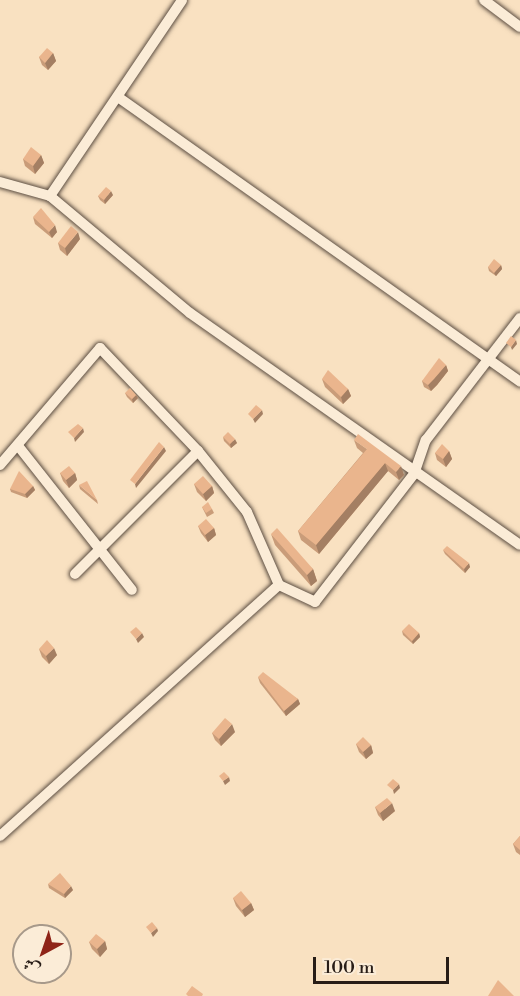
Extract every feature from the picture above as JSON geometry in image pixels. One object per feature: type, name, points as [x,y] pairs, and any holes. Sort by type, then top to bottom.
[{"type":"street","points":[[50,196],[182,0]]},
{"type":"street","points":[[484,0],[520,27]]},
{"type":"street","points":[[118,97],[489,363],[520,382]]},
{"type":"street","points":[[0,182],[50,196],[190,313],[414,474],[520,545]]},
{"type":"street","points":[[0,465],[19,447],[100,348],[198,451],[247,512],[279,585],[315,602],[414,474],[426,440],[489,363],[520,318]]},
{"type":"street","points":[[19,447],[132,590]]},
{"type":"street","points":[[75,574],[98,547],[198,451]]},
{"type":"street","points":[[0,836],[279,585]]},
{"type":"building","points":[[47,48],[53,53],[45,63],[39,57]]},
{"type":"building","points":[[31,147],[41,155],[33,166],[23,159]]},
{"type":"building","points":[[106,187],[111,191],[104,200],[98,196]]},
{"type":"building","points":[[41,208],[55,225],[49,232],[33,217]]},
{"type":"building","points":[[71,226],[78,232],[65,248],[58,243]]},
{"type":"building","points":[[494,259],[501,265],[494,273],[488,267]]},
{"type":"building","points":[[511,336],[516,340],[511,347],[506,343]]},
{"type":"building","points":[[439,358],[446,365],[428,385],[422,381]]},
{"type":"building","points":[[328,370],[348,389],[341,397],[322,379]]},
{"type":"building","points":[[130,388],[136,395],[132,399],[125,393]]},
{"type":"building","points":[[256,405],[262,410],[253,419],[248,414]]},
{"type":"building","points":[[78,424],[83,428],[74,438],[68,432]]},
{"type":"building","points":[[228,432],[235,439],[230,444],[223,437]]},
{"type":"building","points":[[358,434],[401,466],[396,472],[385,463],[316,545],[298,531],[367,449],[354,440]]},
{"type":"building","points":[[159,442],[164,447],[135,484],[130,480]]},
{"type":"building","points":[[442,444],[449,451],[443,459],[435,453]]},
{"type":"building","points":[[69,466],[75,473],[66,480],[60,473]]},
{"type":"building","points":[[19,471],[33,486],[25,494],[10,489]]},
{"type":"building","points":[[203,476],[212,486],[203,494],[194,484]]},
{"type":"building","points":[[87,481],[97,500],[79,485]]},
{"type":"building","points":[[208,502],[212,509],[206,513],[202,507]]},
{"type":"building","points":[[206,519],[214,528],[205,535],[198,526]]},
{"type":"building","points":[[277,528],[313,569],[307,575],[271,534]]},
{"type":"building","points":[[447,546],[469,563],[464,569],[443,550]]},
{"type":"building","points":[[409,624],[419,633],[412,641],[402,631]]},
{"type":"building","points":[[136,627],[142,633],[136,639],[130,632]]},
{"type":"building","points":[[47,640],[54,648],[46,656],[39,649]]},
{"type":"building","points":[[263,672],[298,699],[284,711],[258,677]]},
{"type":"building","points":[[225,718],[232,724],[219,739],[212,733]]},
{"type":"building","points":[[363,737],[371,745],[363,752],[356,744]]},
{"type":"building","points":[[224,772],[229,777],[223,781],[219,776]]},
{"type":"building","points":[[393,779],[399,784],[393,790],[387,785]]},
{"type":"building","points":[[387,798],[392,803],[380,813],[375,807]]},
{"type":"building","points":[[520,836],[520,850],[513,844]]},
{"type":"building","points":[[60,873],[71,886],[64,894],[48,884]]},
{"type":"building","points":[[241,891],[251,903],[242,910],[233,898]]},
{"type":"building","points":[[152,922],[157,928],[151,933],[146,927]]},
{"type":"building","points":[[96,934],[105,941],[97,949],[89,942]]},
{"type":"building","points":[[498,980],[514,996],[488,996]]},
{"type":"building","points":[[192,986],[203,994],[202,996],[186,994]]}]
